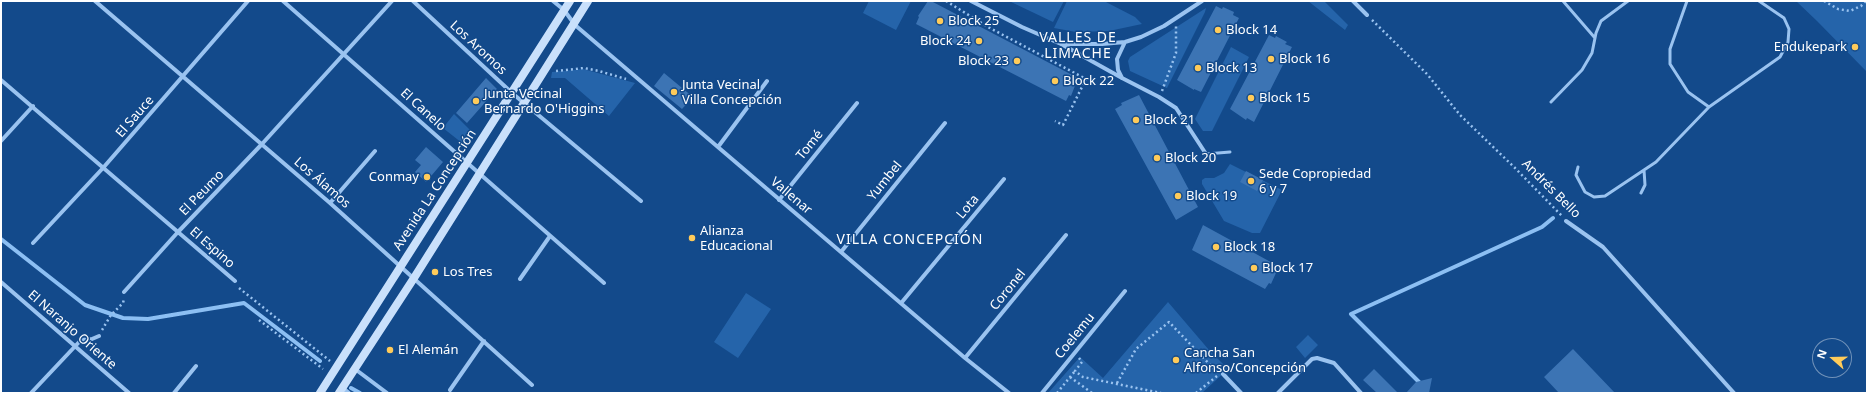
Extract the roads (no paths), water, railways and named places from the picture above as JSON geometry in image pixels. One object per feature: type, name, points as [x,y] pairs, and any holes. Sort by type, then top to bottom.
[{"type":"street","name":"Los Álamos","points":[[95,1],[330,203],[532,385]]},
{"type":"street","name":"El Sauce","points":[[33,243],[103,168],[248,1]]},
{"type":"street","name":"El Canelo","points":[[283,1],[604,283]]},
{"type":"street","name":"El Peumo","points":[[124,292],[178,232],[262,144],[392,1]]},
{"type":"street","name":"Los Aromos","points":[[414,1],[512,93],[641,201]]},
{"type":"street","name":"Vallenar","points":[[553,1],[564,10],[575,24],[718,148],[902,302],[965,358],[1009,393]]},
{"type":"street","name":"Avenida La Concepción","points":[[320,393],[570,1]]},
{"type":"street","points":[[344,391],[355,369],[543,75],[588,1]]},
{"type":"street","points":[[971,1],[1060,44],[1159,97],[1176,108],[1206,154]]},
{"type":"street","points":[[1060,44],[1102,44],[1125,42],[1141,37],[1176,18],[1202,1]]},
{"type":"street","points":[[1353,1],[1366,15]]},
{"type":"street","points":[[1122,78],[1118,70],[1116,59],[1125,42]]},
{"type":"street","name":"El Espino","points":[[1,80],[235,281]]},
{"type":"street","points":[[718,148],[767,81]]},
{"type":"street","name":"Tomé","points":[[779,200],[857,103]]},
{"type":"street","points":[[1,141],[33,106]]},
{"type":"street","name":"Yumbel","points":[[841,252],[946,123]]},
{"type":"street","points":[[330,203],[375,151]]},
{"type":"street","name":"Lota","points":[[902,302],[1004,180]]},
{"type":"street","name":"Andrés Bello","points":[[1566,220],[1603,247],[1734,393]]},
{"type":"street","name":"Coronel","points":[[965,358],[1066,235]]},
{"type":"street","points":[[520,279],[550,236]]},
{"type":"street","name":"El Naranjo Oriente","points":[[1,282],[129,393]]},
{"type":"street","name":"Coelemu","points":[[1042,393],[1125,291]]},
{"type":"street","points":[[31,393],[81,340],[92,340],[99,336]]},
{"type":"street","points":[[450,390],[484,341]]},
{"type":"street","points":[[1278,393],[1312,359],[1323,358],[1334,362],[1361,393]]},
{"type":"street","points":[[174,393],[196,366]]},
{"type":"street","points":[[355,369],[387,393]]},
{"type":"street","points":[[1224,374],[1241,393]]},
{"type":"lane","points":[[1564,1],[1595,38]]},
{"type":"lane","points":[[1551,102],[1582,70],[1592,53],[1601,21],[1628,1]]},
{"type":"lane","points":[[1687,1],[1670,49],[1670,64],[1688,92],[1709,107]]},
{"type":"lane","points":[[1578,166],[1576,175],[1585,192],[1594,197],[1604,196],[1618,185],[1623,184],[1656,162],[1709,107],[1780,57],[1788,42],[1790,29],[1784,18],[1759,1]]},
{"type":"lane","points":[[1206,154],[1230,152]]},
{"type":"lane","points":[[1641,193],[1645,185],[1644,170]]},
{"type":"waterway","points":[[1421,384],[1351,314],[1542,227],[1553,218]]},
{"type":"waterway","points":[[1,239],[85,305],[123,318],[148,319],[244,303],[320,361]]},
{"type":"waterway","points":[[351,388],[360,393]]},
{"type":"place","name":"Block 25","points":[[940,21]]},
{"type":"place","name":"Block 14","points":[[1218,30]]},
{"type":"place","name":"Block 24","points":[[979,41]]},
{"type":"place","name":"Endukepark","points":[[1855,47]]},
{"type":"place","name":"Block 16","points":[[1271,59]]},
{"type":"place","name":"Block 23","points":[[1017,61]]},
{"type":"place","name":"Block 13","points":[[1198,68]]},
{"type":"place","name":"Block 22","points":[[1055,81]]},
{"type":"place","name":"Junta Vecinal Villa Concepción","points":[[674,92]]},
{"type":"place","name":"Block 15","points":[[1251,98]]},
{"type":"place","name":"Junta Vecinal Bernardo O'Higgins","points":[[476,101]]},
{"type":"place","name":"Block 21","points":[[1136,120]]},
{"type":"place","name":"Block 20","points":[[1157,158]]},
{"type":"place","name":"Conmay","points":[[427,177]]},
{"type":"place","name":"Sede Copropiedad 6 y 7","points":[[1251,181]]},
{"type":"place","name":"Block 19","points":[[1178,196]]},
{"type":"place","name":"Alianza Educacional","points":[[692,238]]},
{"type":"place","name":"Block 18","points":[[1216,247]]},
{"type":"place","name":"Block 17","points":[[1254,268]]},
{"type":"place","name":"Los Tres","points":[[435,272]]},
{"type":"place","name":"El Alemán","points":[[390,350]]},
{"type":"place","name":"Cancha San Alfonso/Concepción","points":[[1176,360]]},
{"type":"district","name":"VALLES DE LIMACHE","points":[[1078,46]]},
{"type":"district","name":"VILLA CONCEPCIÓN","points":[[910,240]]}]
